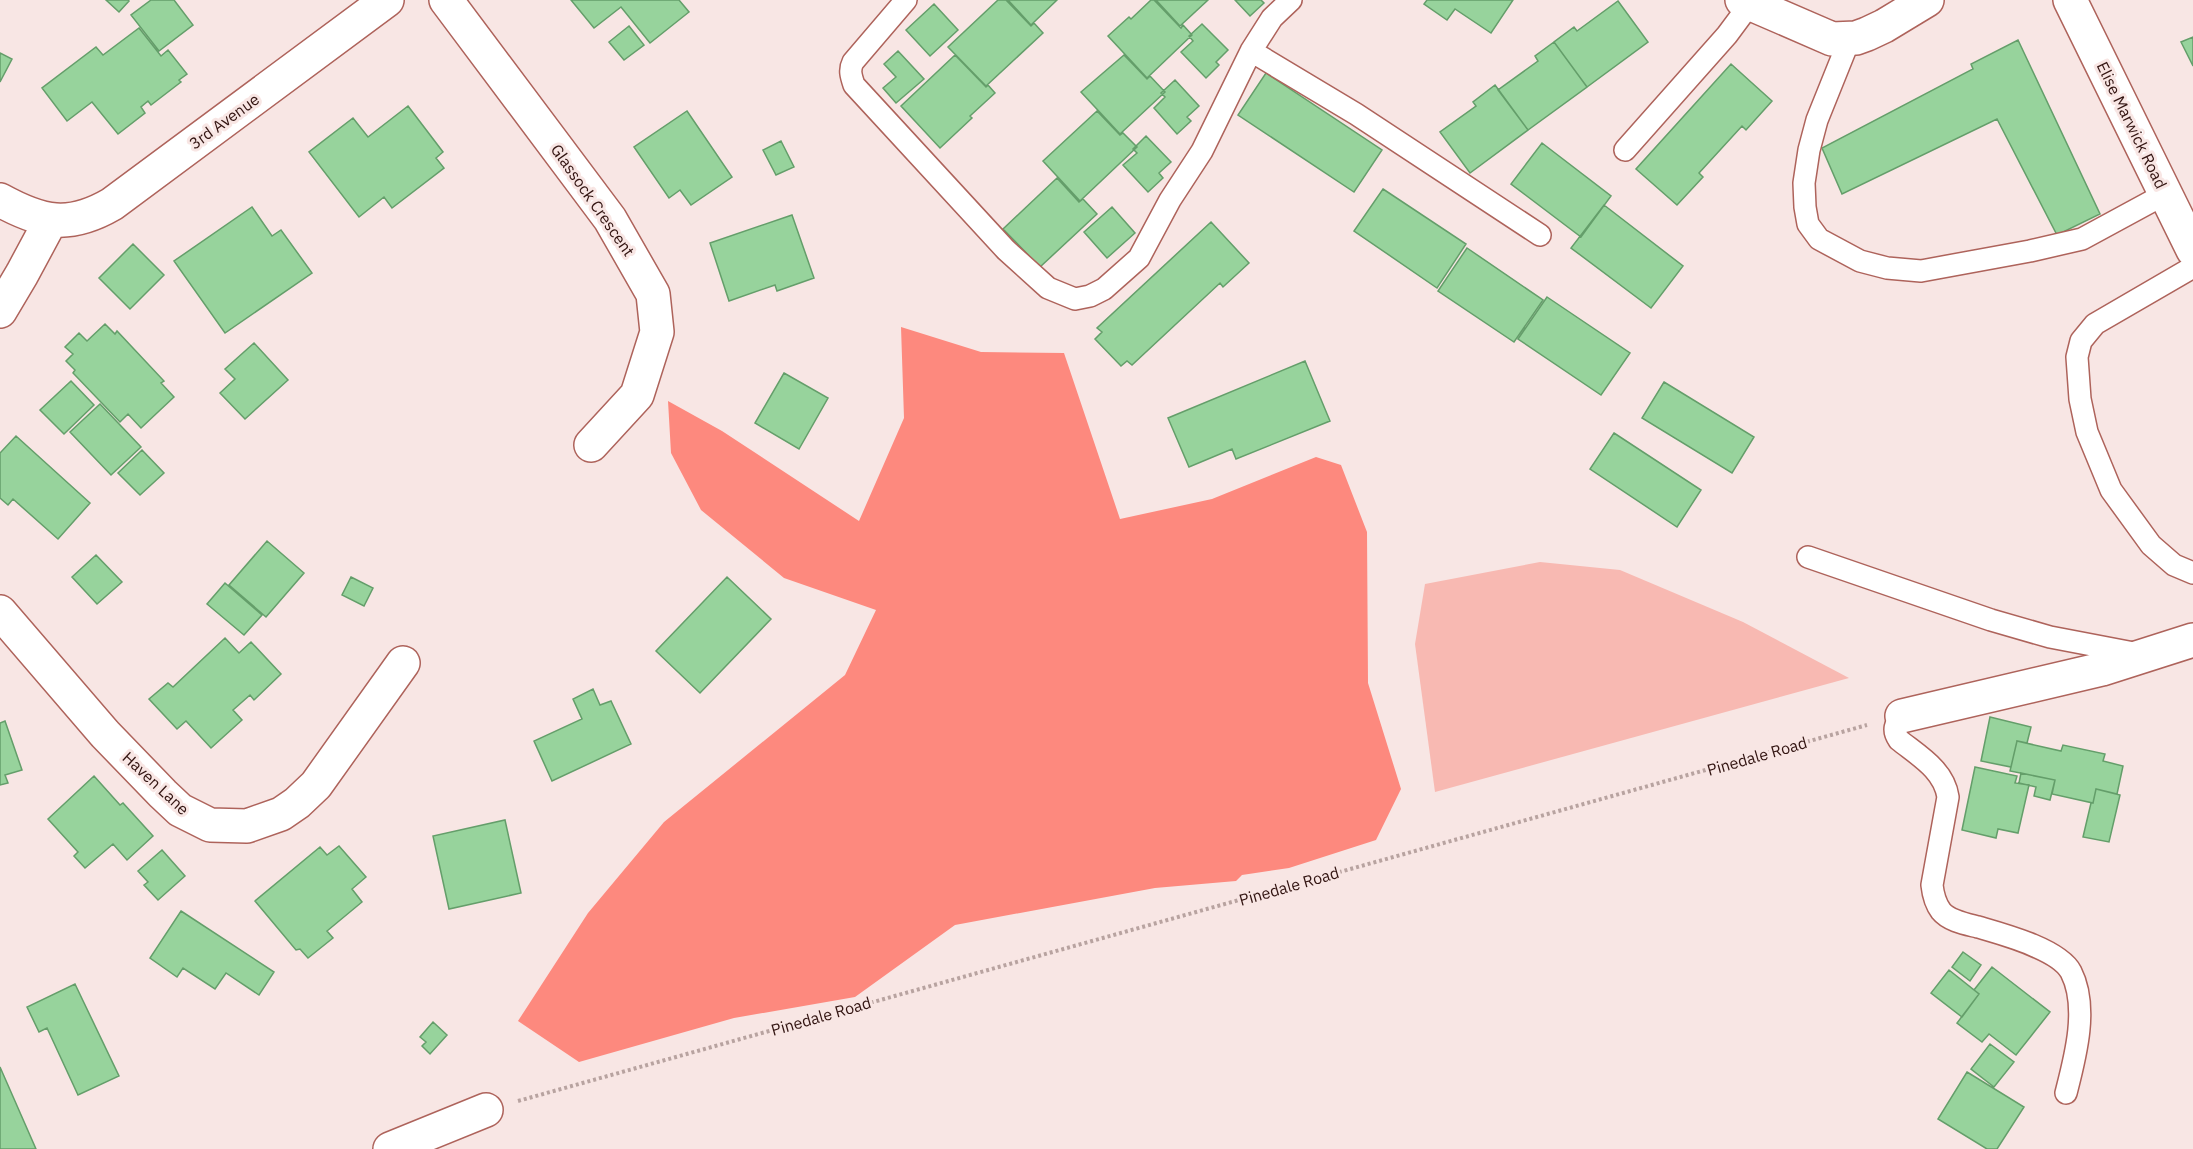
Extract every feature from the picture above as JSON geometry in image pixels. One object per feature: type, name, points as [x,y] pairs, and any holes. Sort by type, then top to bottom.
[{"type":"street","name":"3rd Avenue","points":[[51,220],[83,218],[112,204],[387,0]]},
{"type":"street","name":"Glassock Crescent","points":[[446,0],[610,219],[653,294],[657,332],[637,395],[591,445]]},
{"type":"street","points":[[1746,2],[1833,39],[1850,38],[1884,26],[1927,0]]},
{"type":"street","name":"Elise Marwick Road","points":[[2070,0],[2193,250]]},
{"type":"street","points":[[0,200],[51,220],[0,311]]},
{"type":"street","name":"Haven Lane","points":[[0,612],[105,734],[163,794],[180,810],[210,825],[247,826],[281,814],[297,803],[316,785],[404,663]]},
{"type":"street","points":[[1902,716],[2102,669],[2193,640]]},
{"type":"street","points":[[390,1149],[486,1110]]},
{"type":"lane","points":[[906,0],[851,66],[854,85],[1006,250],[1048,288],[1075,299],[1090,296],[1104,289],[1139,258],[1170,200],[1202,151],[1251,51],[1272,18],[1291,0]]},
{"type":"lane","points":[[1625,150],[1727,35],[1746,2]]},
{"type":"lane","points":[[1850,38],[1817,120],[1804,183],[1804,207],[1808,224],[1819,239],[1860,261],[1887,268],[1921,271],[2030,251],[2082,239],[2165,194]]},
{"type":"lane","points":[[1251,51],[1356,114],[1540,235]]},
{"type":"lane","points":[[2193,267],[2095,324],[2081,341],[2077,357],[2080,399],[2087,432],[2111,490],[2151,545],[2174,565],[2193,573]]},
{"type":"lane","points":[[1808,557],[1934,602],[2010,626],[2050,637],[2146,655]]},
{"type":"lane","points":[[1902,716],[1896,723],[1895,734],[1899,740],[1938,772],[1946,784],[1948,797],[1932,885],[1934,899],[1940,910],[1958,922],[2000,934],[2058,958],[2071,973],[2076,986],[2079,1008],[2078,1045],[2066,1093]]},
{"type":"path","name":"Pinedale Road","points":[[486,1110],[1902,716]]},
{"type":"shaded area","points":[[901,327],[981,352],[1064,353],[1120,519],[1212,499],[1316,457],[1341,465],[1367,532],[1368,683],[1401,789],[1376,840],[1289,868],[1242,875],[1236,881],[1155,888],[955,925],[855,997],[734,1018],[579,1062],[518,1021],[588,913],[664,822],[845,675],[876,610],[784,578],[701,510],[671,453],[668,401],[722,431],[859,521],[904,418]]},
{"type":"shaded area","points":[[1540,562],[1620,570],[1743,622],[1849,678],[1435,792],[1415,644],[1425,584]]},
{"type":"building","points":[[106,0],[128,0],[129,1],[119,12]]},
{"type":"building","points":[[151,0],[174,0],[193,25],[159,51],[131,15]]},
{"type":"building","points":[[571,0],[679,0],[689,12],[650,43],[621,7],[594,28]]},
{"type":"building","points":[[998,0],[1006,0],[1031,26],[1034,23],[1043,33],[986,86],[948,47]]},
{"type":"building","points":[[1008,0],[1057,0],[1031,25]]},
{"type":"building","points":[[1151,0],[1154,0],[1181,28],[1183,25],[1192,35],[1147,78],[1108,36]]},
{"type":"building","points":[[1156,0],[1208,0],[1180,26]]},
{"type":"building","points":[[1235,0],[1261,0],[1264,3],[1250,16]]},
{"type":"building","points":[[1427,0],[1513,0],[1491,33],[1455,9],[1447,20],[1424,4]]},
{"type":"building","points":[[1618,1],[1648,42],[1587,87],[1554,42],[1574,27],[1577,31]]},
{"type":"building","points":[[934,4],[958,30],[930,56],[906,30]]},
{"type":"building","points":[[1202,24],[1228,50],[1216,62],[1219,65],[1206,78],[1181,52],[1193,41],[1189,36]]},
{"type":"building","points":[[629,26],[644,45],[624,60],[609,42]]},
{"type":"building","points":[[139,28],[161,56],[168,50],[187,74],[179,80],[181,82],[151,105],[148,101],[141,107],[145,113],[118,134],[92,102],[67,121],[42,88],[96,47],[103,55]]},
{"type":"building","points":[[2193,37],[2193,66],[2181,42]]},
{"type":"building","points":[[2018,40],[2100,214],[2057,235],[1997,119],[1842,194],[1822,148],[1973,69],[1971,64]]},
{"type":"building","points":[[1554,42],[1587,87],[1528,130],[1498,90],[1538,61],[1535,56]]},
{"type":"building","points":[[898,51],[924,79],[896,103],[883,88],[896,77],[884,64]]},
{"type":"building","points":[[0,53],[12,59],[0,82]]},
{"type":"building","points":[[955,55],[986,87],[988,85],[995,93],[940,148],[901,106]]},
{"type":"building","points":[[1124,55],[1147,79],[1150,76],[1165,92],[1120,134],[1081,92]]},
{"type":"building","points":[[1731,64],[1772,101],[1746,130],[1742,126],[1699,173],[1703,177],[1677,205],[1636,169]]},
{"type":"building","points":[[1266,73],[1382,150],[1354,192],[1238,115]]},
{"type":"building","points":[[1175,80],[1199,106],[1187,117],[1191,121],[1177,134],[1154,108],[1165,97],[1161,93]]},
{"type":"building","points":[[1495,85],[1528,130],[1470,173],[1440,132],[1476,106],[1473,102]]},
{"type":"building","points":[[408,106],[443,152],[436,158],[444,168],[392,208],[384,197],[359,217],[309,152],[353,118],[368,137]]},
{"type":"building","points":[[687,111],[732,177],[691,205],[680,190],[669,198],[634,147]]},
{"type":"building","points":[[1097,111],[1120,135],[1123,133],[1137,147],[1080,201],[1043,161]]},
{"type":"building","points":[[1146,136],[1171,162],[1159,173],[1163,178],[1148,192],[1123,165],[1137,153],[1133,149]]},
{"type":"building","points":[[781,141],[794,167],[776,175],[763,150]]},
{"type":"building","points":[[1542,143],[1611,196],[1581,237],[1511,184]]},
{"type":"building","points":[[1057,178],[1079,202],[1083,199],[1097,214],[1040,267],[1003,229]]},
{"type":"building","points":[[1383,189],[1466,244],[1437,288],[1354,231]]},
{"type":"building","points":[[1604,205],[1683,266],[1651,308],[1571,248]]},
{"type":"building","points":[[252,207],[272,236],[281,230],[312,273],[225,333],[174,261]]},
{"type":"building","points":[[1112,207],[1135,233],[1107,258],[1084,232]]},
{"type":"building","points":[[792,215],[814,278],[777,291],[775,285],[729,301],[710,243]]},
{"type":"building","points":[[1211,222],[1249,263],[1223,287],[1220,283],[1132,365],[1127,361],[1121,366],[1095,339],[1102,332],[1097,328]]},
{"type":"building","points":[[133,244],[164,275],[130,309],[99,278]]},
{"type":"building","points":[[1467,248],[1543,300],[1514,342],[1438,291]]},
{"type":"building","points":[[1547,297],[1630,353],[1601,395],[1518,339]]},
{"type":"building","points":[[105,324],[115,334],[117,331],[164,381],[161,383],[174,397],[141,428],[128,414],[120,422],[73,373],[75,370],[66,361],[73,354],[65,347],[79,333],[87,341]]},
{"type":"building","points":[[254,343],[288,380],[245,419],[220,393],[235,379],[225,369]]},
{"type":"building","points":[[1305,361],[1330,421],[1236,459],[1232,449],[1189,467],[1168,418]]},
{"type":"building","points":[[784,373],[828,398],[799,449],[755,423]]},
{"type":"building","points":[[71,381],[94,405],[64,434],[40,410]]},
{"type":"building","points":[[1664,382],[1754,437],[1732,473],[1642,418]]},
{"type":"building","points":[[100,404],[141,447],[111,475],[70,432]]},
{"type":"building","points":[[1614,433],[1701,490],[1677,527],[1590,469]]},
{"type":"building","points":[[16,436],[90,503],[58,539],[13,499],[8,505],[0,498],[0,453]]},
{"type":"building","points":[[142,450],[164,473],[140,495],[118,473]]},
{"type":"building","points":[[267,541],[304,573],[266,617],[229,585]]},
{"type":"building","points":[[96,555],[122,582],[97,604],[72,577]]},
{"type":"building","points":[[351,577],[373,588],[364,606],[342,595]]},
{"type":"building","points":[[727,577],[771,619],[700,693],[656,651]]},
{"type":"building","points":[[225,583],[262,615],[244,635],[207,604]]},
{"type":"building","points":[[225,638],[239,653],[251,642],[281,674],[254,700],[250,695],[233,710],[242,720],[211,748],[186,721],[177,729],[149,699],[168,683],[173,687]]},
{"type":"building","points":[[593,689],[600,705],[611,701],[631,744],[552,781],[534,741],[582,719],[573,699]]},
{"type":"building","points":[[1990,717],[2031,727],[2027,743],[2017,741],[2011,767],[1981,761]]},
{"type":"building","points":[[5,721],[22,770],[5,775],[8,783],[0,785],[0,723]]},
{"type":"building","points":[[2017,741],[2061,751],[2063,745],[2105,754],[2103,761],[2123,766],[2117,794],[2096,789],[2093,803],[2052,794],[2055,780],[2010,771]]},
{"type":"building","points":[[1975,767],[2017,776],[2015,783],[2029,785],[2018,833],[1998,829],[1996,838],[1962,830]]},
{"type":"building","points":[[2021,773],[2055,780],[2050,800],[2034,796],[2036,787],[2019,783]]},
{"type":"building","points":[[94,776],[153,836],[127,860],[113,844],[85,868],[74,856],[78,852],[48,819]]},
{"type":"building","points":[[2096,789],[2120,795],[2109,842],[2083,837]]},
{"type":"building","points":[[505,820],[521,893],[449,909],[433,836]]},
{"type":"building","points":[[339,846],[366,877],[352,889],[362,902],[327,931],[333,938],[308,958],[300,949],[296,950],[255,901],[320,847],[327,855]]},
{"type":"building","points":[[162,850],[185,876],[158,900],[144,885],[148,882],[138,871]]},
{"type":"building","points":[[181,911],[274,972],[259,995],[226,973],[215,989],[183,968],[177,977],[150,958]]},
{"type":"building","points":[[1963,952],[1981,965],[1970,981],[1952,967]]},
{"type":"building","points":[[1992,967],[2050,1012],[2016,1055],[1989,1034],[1982,1042],[1957,1023],[1979,994],[1974,990]]},
{"type":"building","points":[[1949,970],[1979,994],[1962,1017],[1931,993]]},
{"type":"building","points":[[75,984],[119,1076],[78,1095],[47,1028],[39,1032],[27,1007]]},
{"type":"building","points":[[433,1022],[447,1035],[430,1054],[422,1046],[426,1042],[420,1037]]},
{"type":"building","points":[[1990,1044],[2014,1062],[1994,1087],[1971,1069]]},
{"type":"building","points":[[0,1067],[36,1149],[0,1149]]},
{"type":"building","points":[[1967,1072],[2024,1107],[1997,1149],[1987,1149],[1938,1119]]}]
